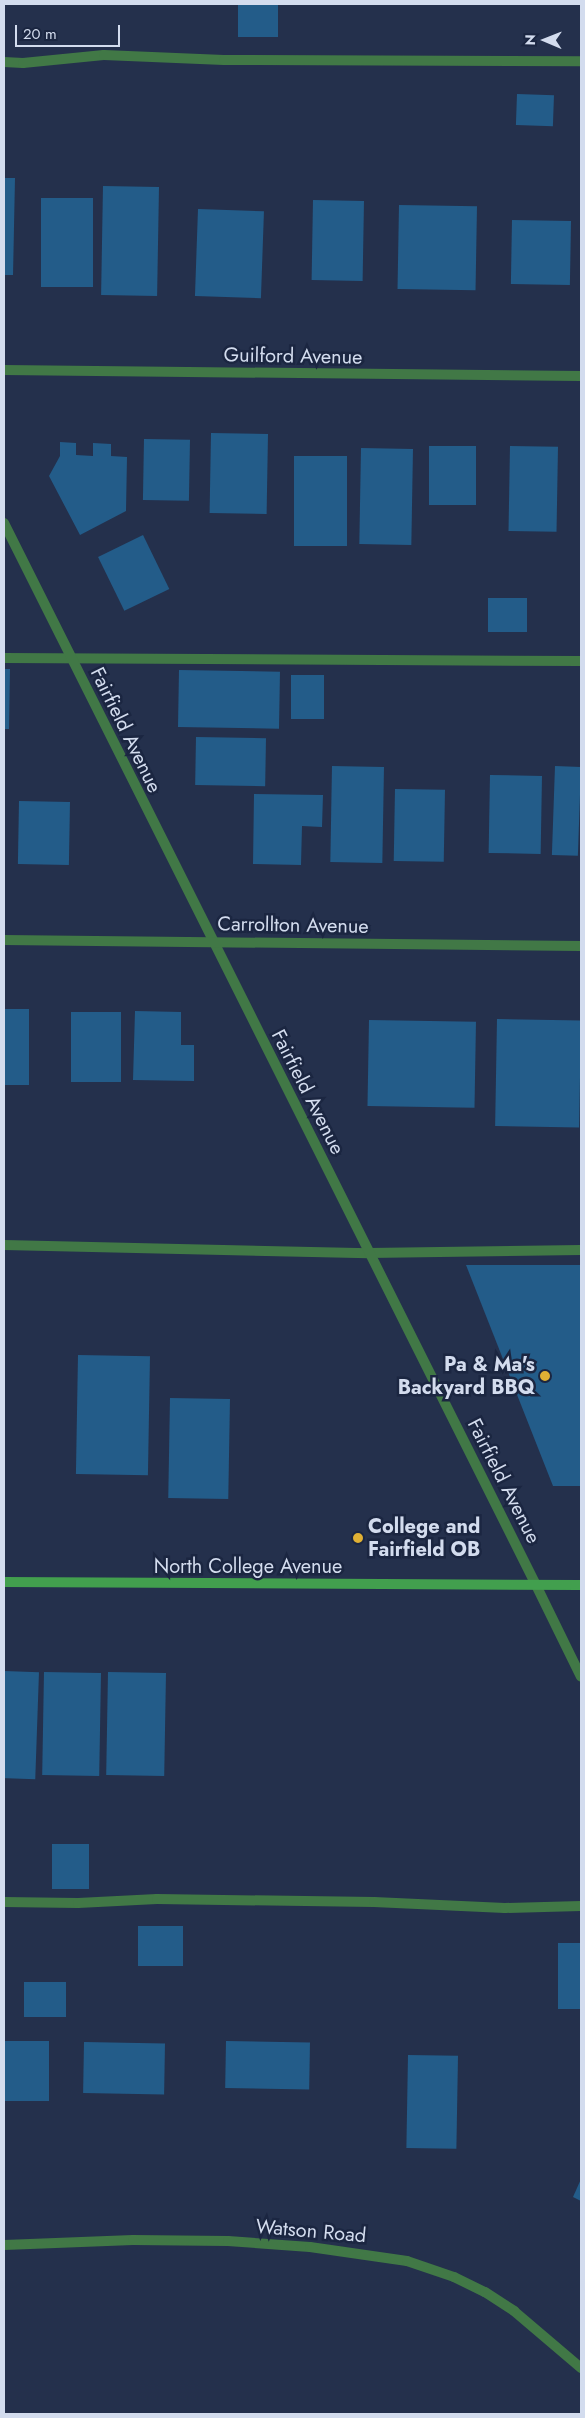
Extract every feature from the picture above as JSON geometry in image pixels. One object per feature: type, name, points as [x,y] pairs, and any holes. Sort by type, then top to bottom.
[{"type":"main road","name":"North College Avenue","points":[[4,1582],[581,1585]]},
{"type":"street","points":[[4,62],[23,63],[104,54],[224,60],[581,62]]},
{"type":"street","name":"Guilford Avenue","points":[[4,370],[581,376]]},
{"type":"street","name":"Fairfield Avenue","points":[[4,523],[581,1677]]},
{"type":"street","points":[[4,658],[581,661]]},
{"type":"street","name":"Carrollton Avenue","points":[[4,940],[581,946]]},
{"type":"street","points":[[4,1245],[369,1253],[581,1250]]},
{"type":"street","points":[[4,1902],[78,1903],[156,1899],[374,1902],[496,1908],[581,1906]]},
{"type":"street","name":"Watson Road","points":[[4,2245],[133,2240],[228,2241],[310,2247],[407,2261],[454,2277],[486,2292],[514,2311],[581,2368]]},
{"type":"building","points":[[238,4],[278,4],[278,37],[238,37]]},
{"type":"building","points":[[517,94],[554,95],[553,126],[516,125]]},
{"type":"building","points":[[4,178],[15,178],[13,275],[4,275]]},
{"type":"building","points":[[103,186],[159,187],[157,296],[101,295]]},
{"type":"building","points":[[41,198],[93,198],[93,287],[41,287]]},
{"type":"building","points":[[313,200],[364,201],[363,281],[312,280]]},
{"type":"building","points":[[399,205],[477,206],[476,290],[398,289]]},
{"type":"building","points":[[198,209],[264,211],[261,298],[195,296]]},
{"type":"building","points":[[512,220],[571,221],[570,285],[511,284]]},
{"type":"building","points":[[211,433],[268,434],[267,514],[210,513]]},
{"type":"building","points":[[144,439],[190,440],[189,501],[143,500]]},
{"type":"building","points":[[60,442],[76,443],[76,455],[93,456],[93,443],[111,444],[111,456],[127,457],[126,511],[80,535],[49,476],[60,456]]},
{"type":"building","points":[[429,446],[476,446],[476,505],[429,505]]},
{"type":"building","points":[[510,446],[558,447],[557,532],[509,531]]},
{"type":"building","points":[[361,448],[413,449],[411,545],[359,544]]},
{"type":"building","points":[[294,456],[347,456],[347,546],[294,546]]},
{"type":"building","points":[[143,535],[169,589],[124,611],[98,557]]},
{"type":"building","points":[[488,598],[527,598],[527,632],[488,632]]},
{"type":"building","points":[[4,669],[10,669],[9,729],[4,729]]},
{"type":"building","points":[[179,670],[280,672],[279,729],[178,727]]},
{"type":"building","points":[[291,675],[324,675],[324,719],[291,719]]},
{"type":"building","points":[[196,737],[266,738],[265,786],[195,785]]},
{"type":"building","points":[[332,766],[384,767],[382,863],[330,862]]},
{"type":"building","points":[[555,766],[581,767],[578,856],[552,855]]},
{"type":"building","points":[[490,775],[542,776],[541,854],[489,853]]},
{"type":"building","points":[[395,789],[445,790],[444,862],[394,861]]},
{"type":"building","points":[[254,794],[323,795],[322,827],[302,826],[301,865],[253,864]]},
{"type":"building","points":[[19,801],[70,802],[69,865],[18,864]]},
{"type":"building","points":[[4,1009],[29,1009],[29,1085],[4,1085]]},
{"type":"building","points":[[135,1011],[181,1012],[181,1045],[194,1045],[194,1081],[133,1080]]},
{"type":"building","points":[[71,1012],[121,1012],[121,1082],[71,1082]]},
{"type":"building","points":[[497,1019],[581,1020],[579,1127],[495,1126]]},
{"type":"building","points":[[369,1020],[476,1022],[474,1108],[367,1106]]},
{"type":"building","name":"Pa & Ma's Backyard BBQ","points":[[466,1265],[581,1265],[581,1486],[553,1486]]},
{"type":"building","points":[[78,1355],[150,1356],[148,1475],[76,1474]]},
{"type":"building","points":[[170,1398],[230,1399],[228,1499],[168,1498]]},
{"type":"building","points":[[4,1671],[39,1672],[35,1779],[4,1778]]},
{"type":"building","points":[[44,1672],[101,1673],[99,1776],[42,1775]]},
{"type":"building","points":[[108,1672],[166,1673],[164,1776],[106,1775]]},
{"type":"building","points":[[52,1844],[89,1844],[89,1889],[52,1889]]},
{"type":"building","points":[[138,1926],[183,1926],[183,1966],[138,1966]]},
{"type":"building","points":[[558,1943],[581,1943],[581,2009],[558,2009]]},
{"type":"building","points":[[24,1982],[66,1982],[66,2017],[24,2017]]},
{"type":"building","points":[[4,2041],[49,2041],[49,2101],[4,2101]]},
{"type":"building","points":[[226,2041],[310,2042],[309,2089],[225,2088]]},
{"type":"building","points":[[84,2042],[165,2043],[164,2094],[83,2093]]},
{"type":"building","points":[[408,2055],[458,2056],[456,2149],[406,2148]]},
{"type":"building","points":[[581,2179],[581,2201],[573,2197]]},
{"type":"place","name":"Pa & Ma's Backyard BBQ","points":[[545,1376]]},
{"type":"place","name":"College and Fairfield OB","points":[[358,1538]]}]
